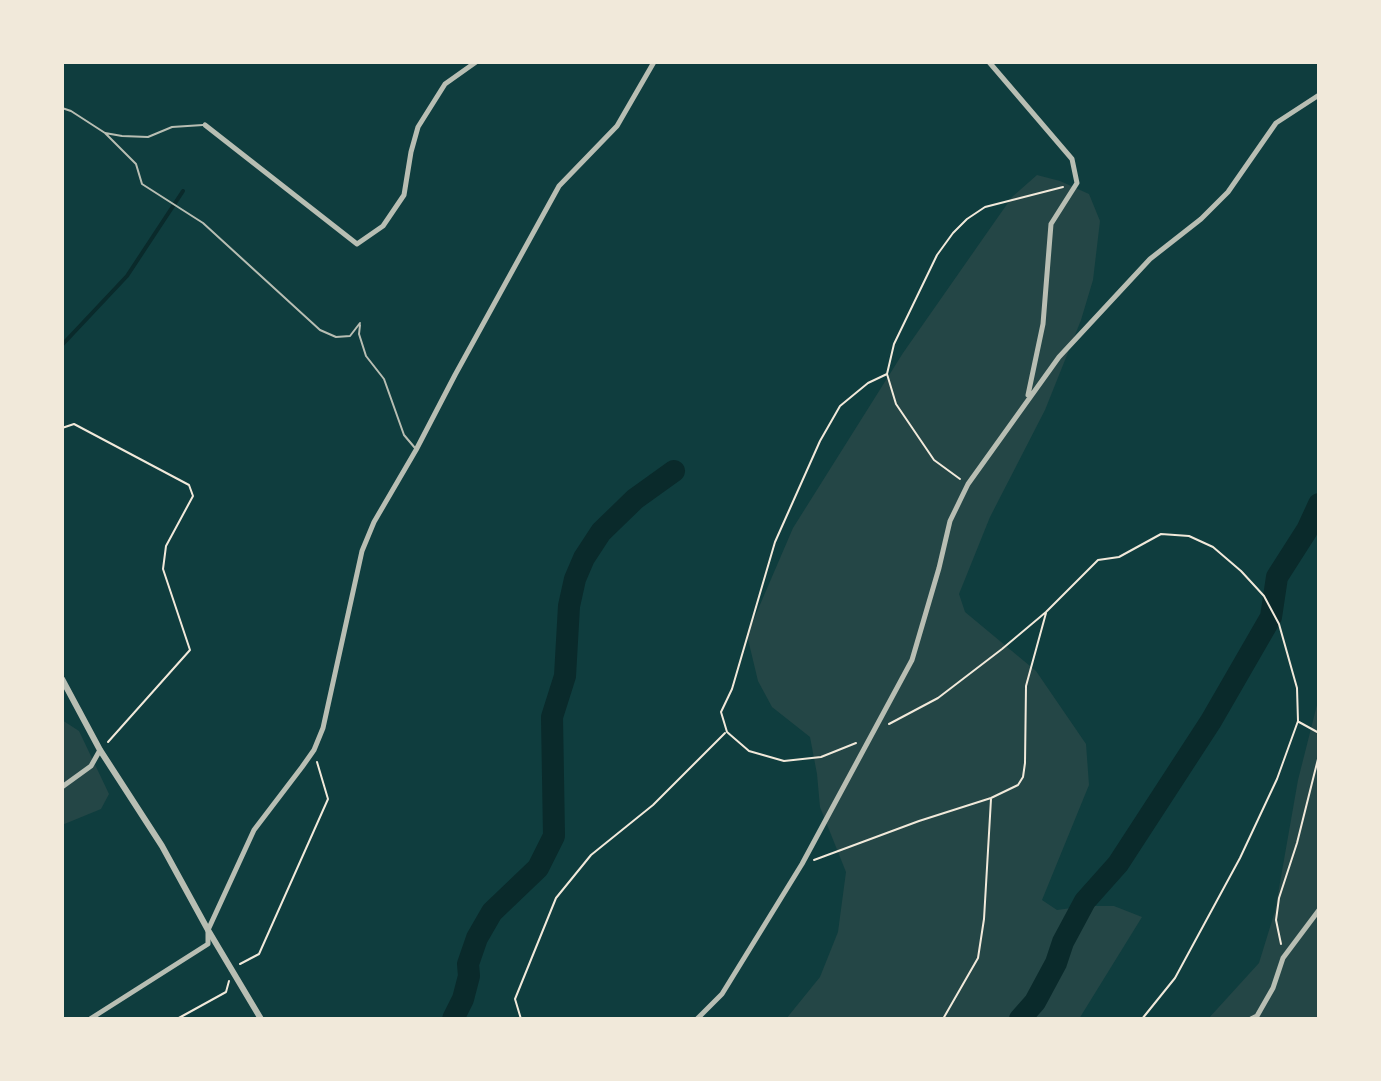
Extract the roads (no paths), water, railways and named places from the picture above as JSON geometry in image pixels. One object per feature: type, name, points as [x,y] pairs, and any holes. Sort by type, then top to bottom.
[{"type":"street","points":[[205,125],[357,244],[383,226],[404,195],[418,127],[445,84],[476,62]]},
{"type":"street","points":[[90,1019],[208,944],[208,930],[254,830],[314,750],[323,728],[362,551],[374,522],[559,186],[617,126],[654,62]]},
{"type":"street","points":[[989,62],[1072,159],[1077,183],[1051,224],[1043,324],[1026,400]]},
{"type":"street","points":[[697,1019],[722,994],[802,864],[912,660],[950,521],[968,484],[1059,357],[1150,259],[1201,219],[1228,192],[1276,123],[1319,95]]},
{"type":"street","points":[[62,679],[100,750],[162,846],[261,1019]]},
{"type":"street","points":[[62,787],[91,766],[100,750]]},
{"type":"street","points":[[1251,1019],[1257,1016],[1273,988],[1283,958],[1319,910]]},
{"type":"lane","points":[[62,108],[105,133],[136,164],[142,184],[203,223],[320,330],[336,337],[350,336],[360,323],[359,334],[366,356],[384,379],[404,435],[416,450]]},
{"type":"lane","points":[[105,133],[148,137],[172,127],[205,125]]},
{"type":"waterway","points":[[62,345],[127,276],[183,191]]},
{"type":"waterway","points":[[453,1019],[463,999],[469,976],[468,964],[477,938],[492,912],[538,868],[554,836],[552,717],[565,676],[569,606],[575,579],[601,532],[635,499],[674,471]]},
{"type":"waterway","points":[[1020,1019],[1035,1002],[1085,901],[1118,864],[1211,721],[1271,617],[1277,577],[1307,530],[1319,504]]}]
